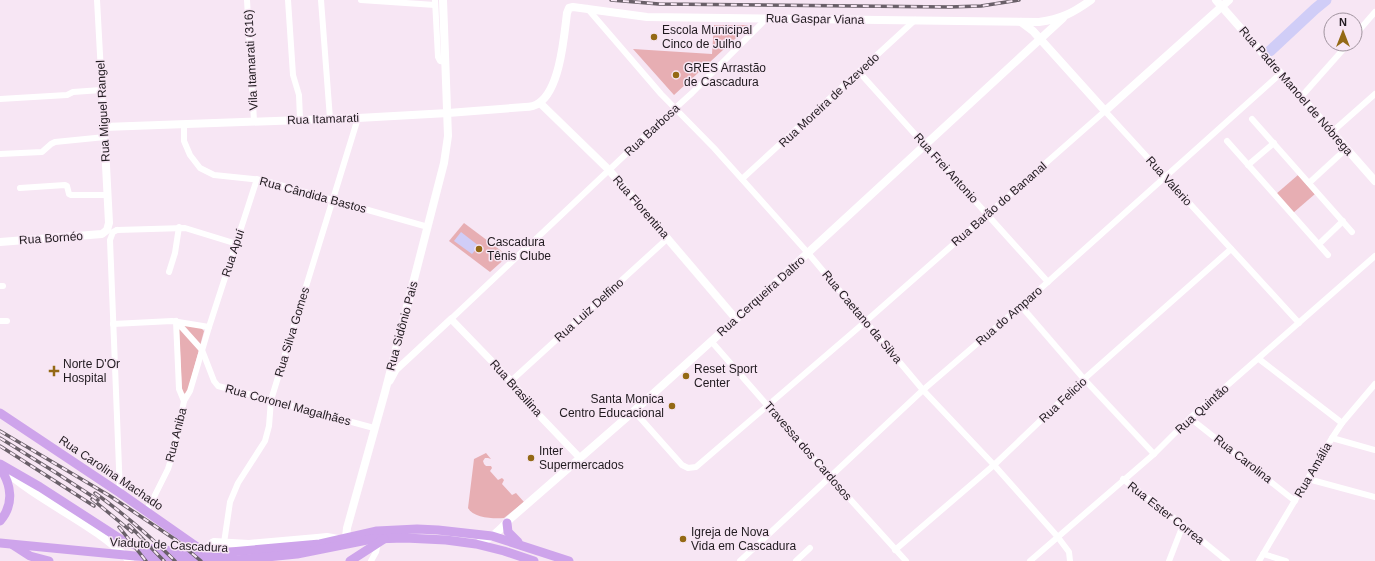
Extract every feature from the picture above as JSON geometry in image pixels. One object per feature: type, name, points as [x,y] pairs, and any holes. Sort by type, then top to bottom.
[{"type":"main road","name":"Rua Sidônio Pais","points":[[343,539],[385,392],[446,156],[448,113],[443,0]]},
{"type":"main road","points":[[1063,17],[1076,11],[1091,0]]},
{"type":"main road","name":"Rua Padre Manoel de Nóbrega","points":[[1216,0],[1301,98],[1374,177]]},
{"type":"main road","name":"Rua Barão do Bananal","points":[[1105,111],[1229,0]]},
{"type":"main road","name":"Rua Gaspar Viana","points":[[540,103],[552,86],[559,69],[568,10],[573,6],[647,17],[1039,22],[1063,17]]},
{"type":"main road","name":"Rua Cerqueira Daltro","points":[[476,544],[485,541],[492,536],[634,411],[808,253],[924,144],[1063,17]]},
{"type":"main road","points":[[1020,22],[1028,27],[1040,39]]},
{"type":"main road","name":"Rua Valerio","points":[[1040,39],[1105,111]]},
{"type":"main road","name":"Rua Itamarati","points":[[104,127],[358,118],[525,107],[540,103]]},
{"type":"main road","name":"Rua Florentina","points":[[540,103],[609,170],[736,319]]},
{"type":"main road","name":"Rua Miguel Rangel","points":[[104,127],[109,223]]},
{"type":"main road","points":[[102,234],[107,230],[109,223]]},
{"type":"main road","name":"Rua Bornéo","points":[[0,242],[102,234]]},
{"type":"main road","name":"Rua Carolina Machado","points":[[0,413],[120,493],[218,561]]},
{"type":"main road","points":[[0,466],[8,482],[10,500],[7,512],[0,521]]},
{"type":"main road","points":[[0,466],[26,488],[101,535],[120,550],[130,561]]},
{"type":"main road","name":"Viaduto de Cascadura","points":[[0,466],[40,487],[122,540],[143,548],[212,554],[297,550]]},
{"type":"main road","points":[[507,523],[508,532],[518,544]]},
{"type":"main road","points":[[297,550],[377,531],[399,529],[438,530],[492,536],[569,561]]},
{"type":"main road","points":[[208,554],[208,549],[212,543],[217,542],[249,544],[328,537],[343,539]]},
{"type":"main road","points":[[297,550],[372,539],[387,538],[446,540],[490,547],[517,558],[534,561]]},
{"type":"main road","points":[[350,561],[387,538]]},
{"type":"main road","name":"Viaduto de Cascadura","points":[[0,543],[39,548],[211,561],[237,560],[297,550]]},
{"type":"main road","points":[[12,545],[30,556],[49,561]]},
{"type":"street","name":"Rua Miguel Rangel","points":[[97,0],[104,127]]},
{"type":"street","name":"Vila Itamarati (316)","points":[[247,0],[254,121]]},
{"type":"street","points":[[288,0],[293,75],[299,95],[300,119]]},
{"type":"street","points":[[321,0],[330,119]]},
{"type":"street","points":[[361,0],[435,3],[438,57],[440,61],[445,59]]},
{"type":"street","name":"Rua Caetano da Silva","points":[[587,8],[675,108],[714,148],[808,253],[923,390],[994,465],[1057,536],[1069,552],[1070,561]]},
{"type":"street","points":[[1363,26],[1375,12]]},
{"type":"street","name":"Rua Barbosa","points":[[385,392],[396,370],[692,93],[767,18]]},
{"type":"street","name":"Rua Moreira de Azevedo","points":[[742,179],[915,20]]},
{"type":"street","points":[[1301,98],[1341,52]]},
{"type":"street","name":"Rua Frei Antonio","points":[[859,72],[1048,282]]},
{"type":"street","name":"Rua do Amparo","points":[[740,561],[923,390],[1021,306],[1280,74]]},
{"type":"street","points":[[0,99],[67,95],[73,92],[102,90]]},
{"type":"street","points":[[1332,132],[1375,94]]},
{"type":"street","name":"Rua Valerio","points":[[1105,111],[1299,323]]},
{"type":"street","name":"Rua Barão do Bananal","points":[[634,411],[678,462],[684,467],[693,468],[768,406],[865,322],[1105,111]]},
{"type":"street","name":"Rua Silva Gomes","points":[[224,543],[230,502],[238,483],[265,441],[269,426],[272,400],[358,118]]},
{"type":"street","points":[[1252,119],[1352,232]]},
{"type":"street","name":"Rua Cândida Bastos","points":[[184,124],[184,141],[193,161],[200,168],[214,175],[221,177],[257,179],[428,226]]},
{"type":"street","points":[[0,154],[42,152],[55,142],[104,137]]},
{"type":"street","points":[[1227,141],[1328,255]]},
{"type":"street","points":[[1248,165],[1274,144]]},
{"type":"street","points":[[1309,183],[1346,148]]},
{"type":"street","name":"Rua Apuí","points":[[202,350],[257,179]]},
{"type":"street","points":[[20,188],[65,185],[67,186],[69,194],[71,195],[107,195]]},
{"type":"street","points":[[1319,244],[1343,221]]},
{"type":"street","points":[[109,223],[117,230]]},
{"type":"street","points":[[169,272],[175,253],[179,227]]},
{"type":"street","points":[[120,493],[110,240],[114,232],[117,230],[179,227],[189,228],[237,244]]},
{"type":"street","points":[[102,234],[107,236],[110,240]]},
{"type":"street","name":"Rua Luiz Delfino","points":[[511,381],[668,238]]},
{"type":"street","name":"Rua Felicio","points":[[895,550],[994,465],[1084,379],[1231,249]]},
{"type":"street","name":"Rua Quintão","points":[[1030,561],[1123,479],[1154,454],[1190,418],[1375,256]]},
{"type":"street","points":[[1021,306],[1084,379],[1154,454]]},
{"type":"street","name":"Rua Brasilina","points":[[451,319],[511,381],[536,412],[580,458]]},
{"type":"street","points":[[0,321],[7,321]]},
{"type":"street","points":[[113,324],[176,321],[209,326]]},
{"type":"street","points":[[176,321],[202,350]]},
{"type":"street","points":[[176,321],[178,389],[184,401]]},
{"type":"street","name":"Travessa dos Cardosos","points":[[711,341],[906,561]]},
{"type":"street","name":"Rua Coronel Magalhães","points":[[202,350],[214,381],[218,386],[374,428]]},
{"type":"street","name":"Rua Aniba","points":[[146,511],[172,457],[184,401],[190,391],[202,350]]},
{"type":"street","points":[[1258,359],[1342,423]]},
{"type":"street","name":"Rua Amália","points":[[1259,561],[1332,438],[1342,423],[1375,384]]},
{"type":"street","name":"Rua Carolina","points":[[1190,418],[1295,501]]},
{"type":"street","points":[[1332,438],[1375,450]]},
{"type":"street","name":"Rua Ester Correa","points":[[1123,479],[1227,561]]},
{"type":"street","points":[[1308,479],[1375,497]]},
{"type":"street","points":[[1169,561],[1183,525]]},
{"type":"street","points":[[370,561],[376,552],[378,543]]},
{"type":"street","points":[[796,561],[810,548]]},
{"type":"street","points":[[1263,554],[1286,561]]},
{"type":"shaded area","name":"GRES Arrastão de Cascadura","points":[[714,25],[747,25],[748,27],[674,95],[633,49],[712,54]]},
{"type":"shaded area","points":[[1298,175],[1315,194],[1293,213],[1276,194]]},
{"type":"shaded area","name":"Cascadura Tênis Clube","points":[[464,223],[508,256],[490,272],[449,241]]},
{"type":"shaded area","points":[[187,323],[201,328],[204,331],[187,394],[182,393],[179,330]]},
{"type":"shaded area","points":[[486,453],[491,459],[485,458],[483,461],[484,464],[486,466],[491,466],[492,468],[490,471],[498,480],[502,478],[504,480],[502,484],[512,495],[516,493],[524,502],[504,518],[479,516],[474,514],[468,508],[474,459]]},
{"type":"water","points":[[461,232],[479,246],[472,254],[454,241]]},
{"type":"waterway","points":[[1270,51],[1326,0]]},
{"type":"railway","points":[[611,0],[659,4],[949,7],[981,6],[1019,0]]},
{"type":"railway","points":[[0,431],[110,496],[176,540],[201,561]]},
{"type":"railway","points":[[0,438],[98,500]]},
{"type":"railway","points":[[0,446],[94,506]]},
{"type":"railway","points":[[95,493],[116,509],[175,561]]},
{"type":"railway","points":[[92,499],[132,532]]},
{"type":"railway","points":[[129,525],[164,561]]},
{"type":"railway","points":[[119,527],[146,561]]},
{"type":"place","name":"Escola Municipal Cinco de Julho","points":[[654,37]]},
{"type":"place","name":"GRES Arrastão de Cascadura","points":[[676,75]]},
{"type":"place","name":"Cascadura Tênis Clube","points":[[479,249]]},
{"type":"place","name":"Norte D'Or Hospital","points":[[54,371]]},
{"type":"place","name":"Reset Sport Center","points":[[686,376]]},
{"type":"place","name":"Santa Monica Centro Educacional","points":[[672,406]]},
{"type":"place","name":"Inter Supermercados","points":[[531,458]]},
{"type":"place","name":"Igreja de Nova Vida em Cascadura","points":[[683,539]]}]
